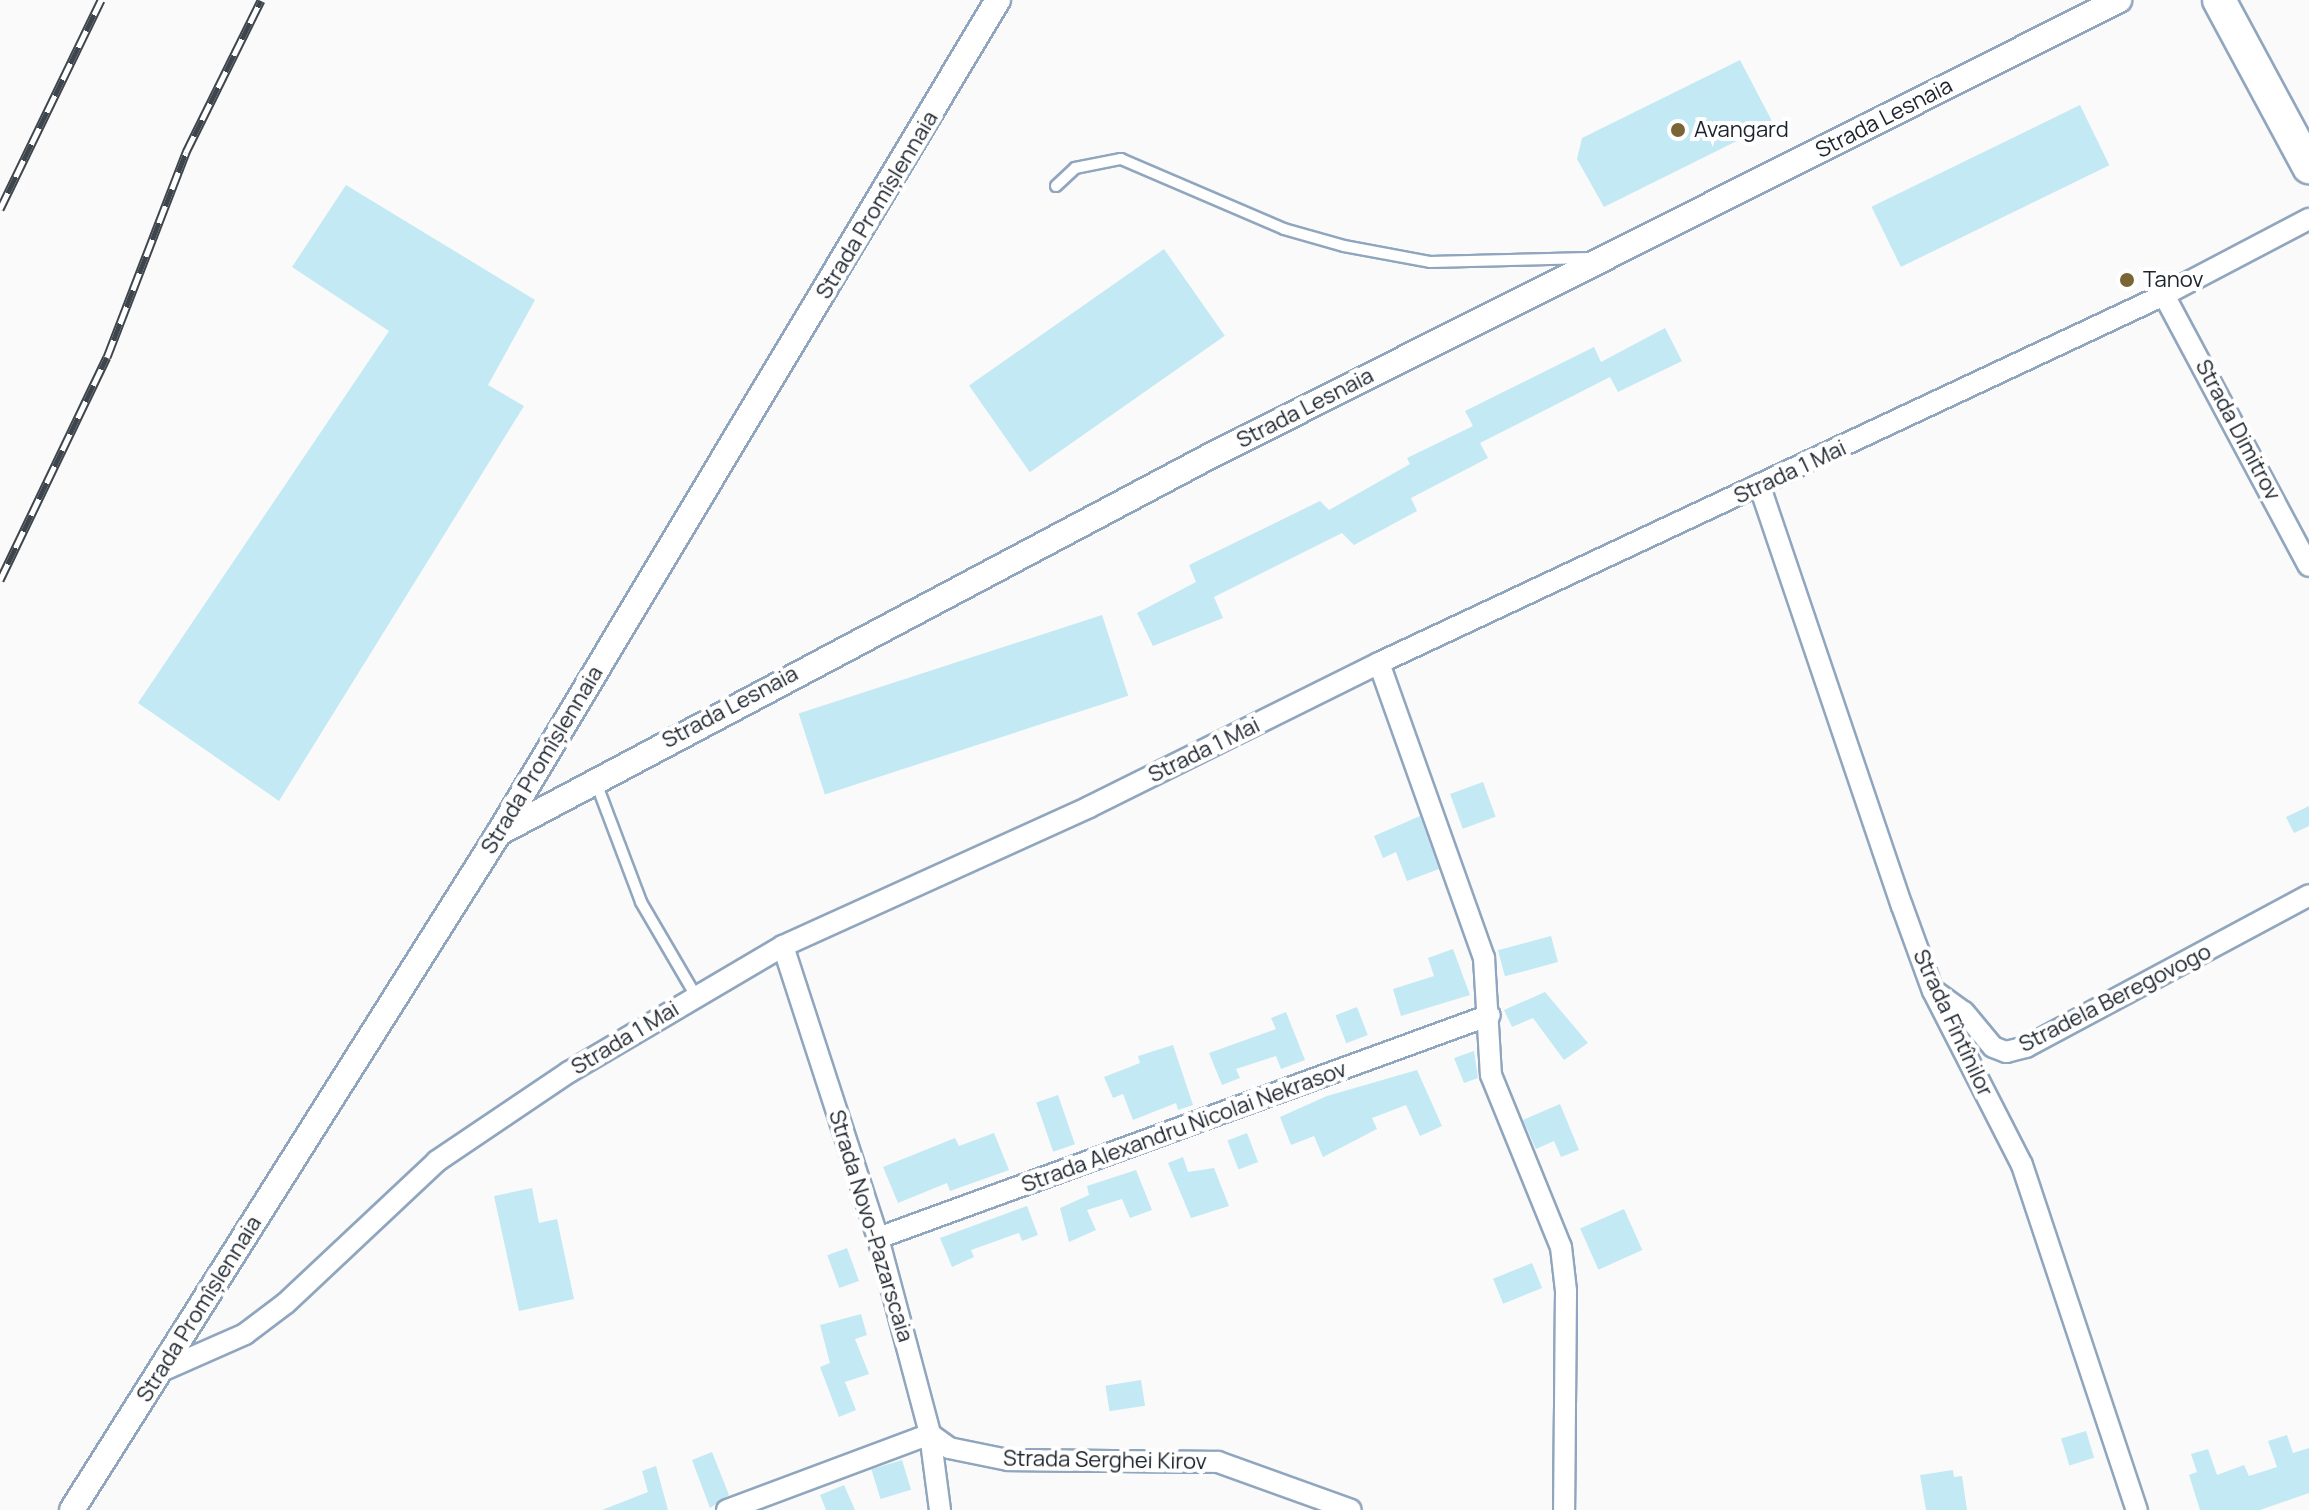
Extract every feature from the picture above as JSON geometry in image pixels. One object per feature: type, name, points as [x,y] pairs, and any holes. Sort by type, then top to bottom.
[{"type":"main road","points":[[2219,0],[2309,167]]},
{"type":"street","name":"Strada Promîșlennaia","points":[[72,1510],[499,833],[998,0]]},
{"type":"street","name":"Strada Lesnaia","points":[[499,833],[594,778],[1198,462],[2119,0]]},
{"type":"street","name":"Strada 1 Mai","points":[[159,1372],[245,1334],[286,1303],[437,1161],[569,1072],[783,946],[1089,807],[1379,663],[2164,295],[2309,219]]},
{"type":"street","name":"Strada Dimitrov","points":[[2164,295],[2309,566]]},
{"type":"street","name":"Strada Fîntînilor","points":[[1760,487],[1933,991],[2022,1165],[2137,1510]]},
{"type":"street","points":[[1379,663],[1484,958],[1490,1015],[1486,1045],[1491,1075],[1561,1247],[1566,1291],[1564,1510]]},
{"type":"street","name":"Stradela Beregovogo","points":[[1933,991],[1964,1012],[1993,1047],[2006,1052],[2026,1047],[2309,895]]},
{"type":"street","name":"Strada Novo-Pazarscaia","points":[[783,946],[878,1238],[930,1434],[940,1510]]},
{"type":"street","name":"Strada Alexandru Nicolai Nekrasov","points":[[878,1238],[1490,1015]]},
{"type":"street","points":[[727,1510],[930,1434]]},
{"type":"street","name":"Strada Serghei Kirov","points":[[930,1434],[960,1452],[1008,1460],[1218,1462],[1351,1510]]},
{"type":"lane","points":[[1056,186],[1075,168],[1121,159],[1284,229],[1344,246],[1430,262],[1505,256],[1603,259]]},
{"type":"lane","points":[[594,778],[641,902],[696,996]]},
{"type":"building","name":"Avangard","points":[[1740,60],[1773,123],[1604,207],[1577,159],[1582,138]]},
{"type":"building","points":[[2080,105],[2109,165],[1901,267],[1871,207]]},
{"type":"building","points":[[346,185],[535,300],[488,385],[524,406],[279,801],[138,703],[389,331],[292,267]]},
{"type":"building","points":[[1164,249],[1225,336],[1030,472],[969,386]]},
{"type":"building","points":[[1665,328],[1682,361],[1618,392],[1610,377],[1480,443],[1488,458],[1411,498],[1417,511],[1354,545],[1342,533],[1214,597],[1223,618],[1153,646],[1137,613],[1196,582],[1189,565],[1320,501],[1329,510],[1410,464],[1407,458],[1473,426],[1465,411],[1594,347],[1601,362]]},
{"type":"building","points":[[1102,615],[1128,696],[825,794],[799,714]]},
{"type":"building","points":[[1483,782],[1496,817],[1463,829],[1450,794]]},
{"type":"building","points":[[2309,806],[2309,826],[2294,833],[2286,817]]},
{"type":"building","points":[[1420,816],[1439,869],[1407,881],[1396,852],[1383,858],[1374,836]]},
{"type":"building","points":[[1551,936],[1558,962],[1505,976],[1498,950]]},
{"type":"building","points":[[1453,949],[1470,995],[1401,1016],[1393,989],[1434,976],[1428,958]]},
{"type":"building","points":[[1545,992],[1588,1043],[1564,1060],[1533,1018],[1512,1027],[1504,1010]]},
{"type":"building","points":[[1357,1007],[1368,1035],[1346,1043],[1336,1015]]},
{"type":"building","points":[[1286,1012],[1305,1060],[1281,1069],[1276,1056],[1236,1069],[1240,1078],[1222,1085],[1209,1053],[1276,1029],[1271,1018]]},
{"type":"building","points":[[1173,1045],[1193,1105],[1178,1110],[1176,1103],[1133,1120],[1123,1094],[1113,1098],[1104,1077],[1140,1063],[1138,1056]]},
{"type":"building","points":[[1474,1051],[1478,1078],[1464,1083],[1454,1058]]},
{"type":"building","points":[[1417,1070],[1442,1126],[1420,1136],[1406,1105],[1372,1118],[1377,1129],[1323,1157],[1314,1136],[1291,1145],[1280,1117],[1327,1096]]},
{"type":"building","points":[[1058,1095],[1075,1144],[1053,1152],[1036,1102]]},
{"type":"building","points":[[1560,1104],[1579,1150],[1561,1157],[1554,1141],[1536,1149],[1523,1120]]},
{"type":"building","points":[[994,1133],[1009,1170],[950,1191],[947,1183],[898,1203],[883,1167],[955,1138],[959,1146]]},
{"type":"building","points":[[1247,1133],[1258,1162],[1239,1169],[1227,1141]]},
{"type":"building","points":[[1183,1157],[1188,1172],[1214,1168],[1229,1206],[1191,1218],[1168,1163]]},
{"type":"building","points":[[1136,1170],[1152,1210],[1130,1218],[1122,1199],[1087,1210],[1096,1230],[1069,1242],[1060,1208],[1089,1195],[1087,1186]]},
{"type":"building","points":[[532,1188],[539,1223],[557,1219],[574,1299],[519,1311],[494,1196]]},
{"type":"building","points":[[1027,1206],[1038,1235],[1022,1241],[1019,1233],[971,1250],[974,1257],[952,1267],[940,1238]]},
{"type":"building","points":[[1624,1209],[1642,1250],[1598,1270],[1580,1229]]},
{"type":"building","points":[[847,1248],[859,1281],[839,1288],[827,1255]]},
{"type":"building","points":[[1532,1263],[1542,1288],[1503,1304],[1493,1279]]},
{"type":"building","points":[[861,1314],[867,1335],[855,1339],[869,1374],[845,1382],[856,1410],[839,1417],[820,1367],[830,1363],[820,1325]]},
{"type":"building","points":[[1141,1380],[1145,1406],[1110,1411],[1105,1386]]},
{"type":"building","points":[[2086,1431],[2094,1458],[2069,1465],[2061,1439]]},
{"type":"building","points":[[2287,1435],[2293,1453],[2309,1448],[2309,1493],[2260,1510],[2200,1510],[2189,1475],[2197,1472],[2191,1454],[2208,1449],[2217,1475],[2244,1465],[2249,1476],[2277,1467],[2268,1441]]},
{"type":"building","points":[[712,1452],[729,1495],[710,1508],[692,1460]]},
{"type":"building","points":[[902,1460],[911,1490],[880,1499],[871,1469]]},
{"type":"building","points":[[656,1466],[668,1510],[602,1510],[648,1492],[642,1471]]},
{"type":"building","points":[[1953,1470],[1954,1477],[1962,1476],[1967,1510],[1926,1510],[1920,1475]]},
{"type":"building","points":[[844,1485],[855,1510],[826,1510],[820,1495]]},
{"type":"railway","points":[[0,209],[101,0]]},
{"type":"railway","points":[[0,580],[107,357],[186,152],[261,0]]},
{"type":"place","name":"Avangard","points":[[1678,130]]},
{"type":"place","name":"Tanov","points":[[2127,280]]}]
